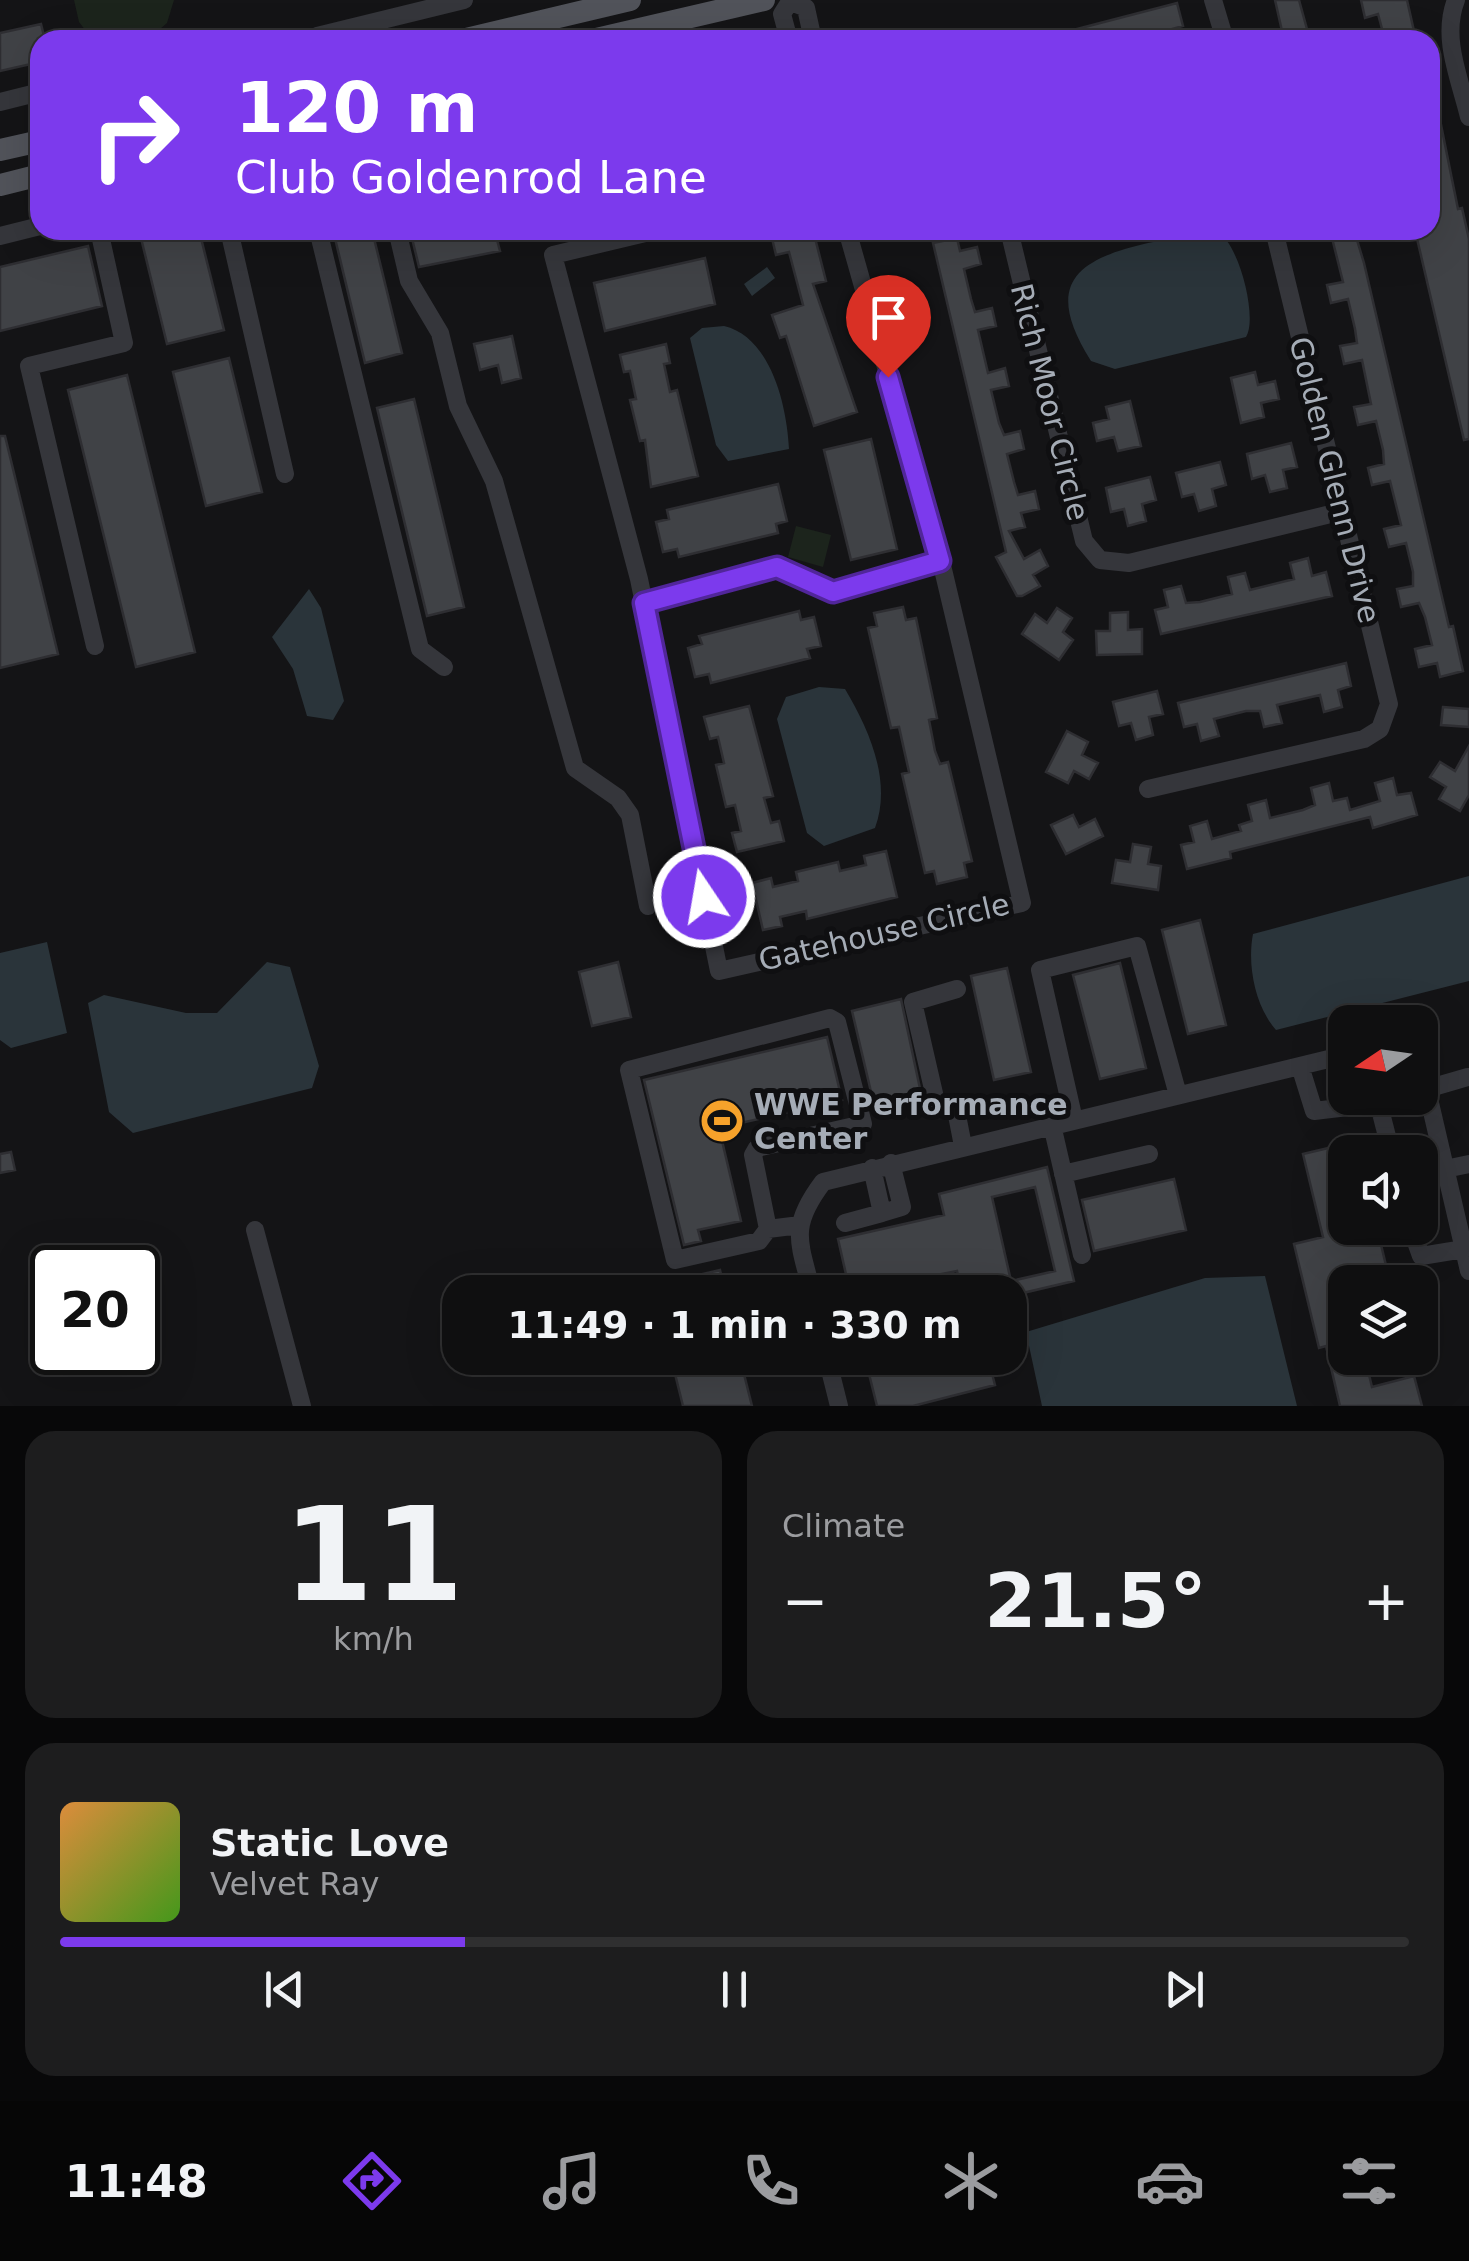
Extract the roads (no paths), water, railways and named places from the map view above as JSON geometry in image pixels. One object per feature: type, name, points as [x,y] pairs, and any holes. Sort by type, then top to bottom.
[{"type":"main road","points":[[499,30],[591,5],[630,0]]},
{"type":"main road","points":[[635,30],[764,0]]},
{"type":"main road","points":[[0,150],[30,142]]},
{"type":"street","points":[[342,30],[464,0]]},
{"type":"street","points":[[1213,0],[1222,30]]},
{"type":"street","points":[[1456,0],[1449,18],[1450,38],[1469,117]]},
{"type":"street","points":[[786,30],[782,14],[791,1],[806,8],[811,30]]},
{"type":"street","points":[[0,102],[30,94]]},
{"type":"street","points":[[0,236],[30,228]]},
{"type":"street","points":[[95,646],[29,366],[124,343],[101,240]]},
{"type":"street","points":[[231,240],[285,474]]},
{"type":"street","points":[[320,240],[420,649],[444,667]]},
{"type":"street","points":[[400,240],[410,281],[440,333],[458,406],[494,481],[575,768],[618,798],[630,815],[648,906]]},
{"type":"street","name":"Gatehouse Circle","points":[[616,240],[552,255],[644,603],[720,970],[1022,903],[940,561],[850,240]]},
{"type":"street","name":"Rich Moor Circle","points":[[1011,240],[1084,541],[1100,560],[1129,564],[1343,511]]},
{"type":"street","name":"Golden Glenn Drive","points":[[1148,789],[1364,739],[1380,729],[1390,704],[1276,240]]},
{"type":"street","points":[[644,603],[777,567],[833,592],[940,561]]},
{"type":"street","points":[[1074,1120],[1040,970],[1137,946],[1178,1095]]},
{"type":"street","points":[[958,989],[913,1002],[936,1102],[956,1110],[963,1146]]},
{"type":"street","points":[[768,1229],[753,1155],[756,1148],[863,1124],[837,1022],[830,1018],[629,1070],[675,1260],[759,1241],[768,1229],[800,1225]]},
{"type":"street","points":[[809,1275],[800,1225],[802,1210],[823,1182],[1328,1059]]},
{"type":"street","points":[[1300,1066],[1314,1110],[1324,1113],[1372,1104],[1381,1114],[1387,1135]]},
{"type":"street","points":[[1438,1084],[1468,1077]]},
{"type":"street","points":[[1430,1115],[1469,1271]]},
{"type":"street","points":[[1052,1125],[1082,1255]]},
{"type":"street","points":[[1063,1174],[1149,1154]]},
{"type":"street","points":[[1446,1169],[1469,1164]]},
{"type":"street","points":[[845,1223],[882,1213],[882,1166]]},
{"type":"street","points":[[255,1230],[302,1406]]},
{"type":"street","points":[[1418,1245],[1422,1256],[1464,1249]]},
{"type":"street","points":[[831,1375],[839,1406]]},
{"type":"place","name":"WWE Performance Center","points":[[722,1121]]}]
